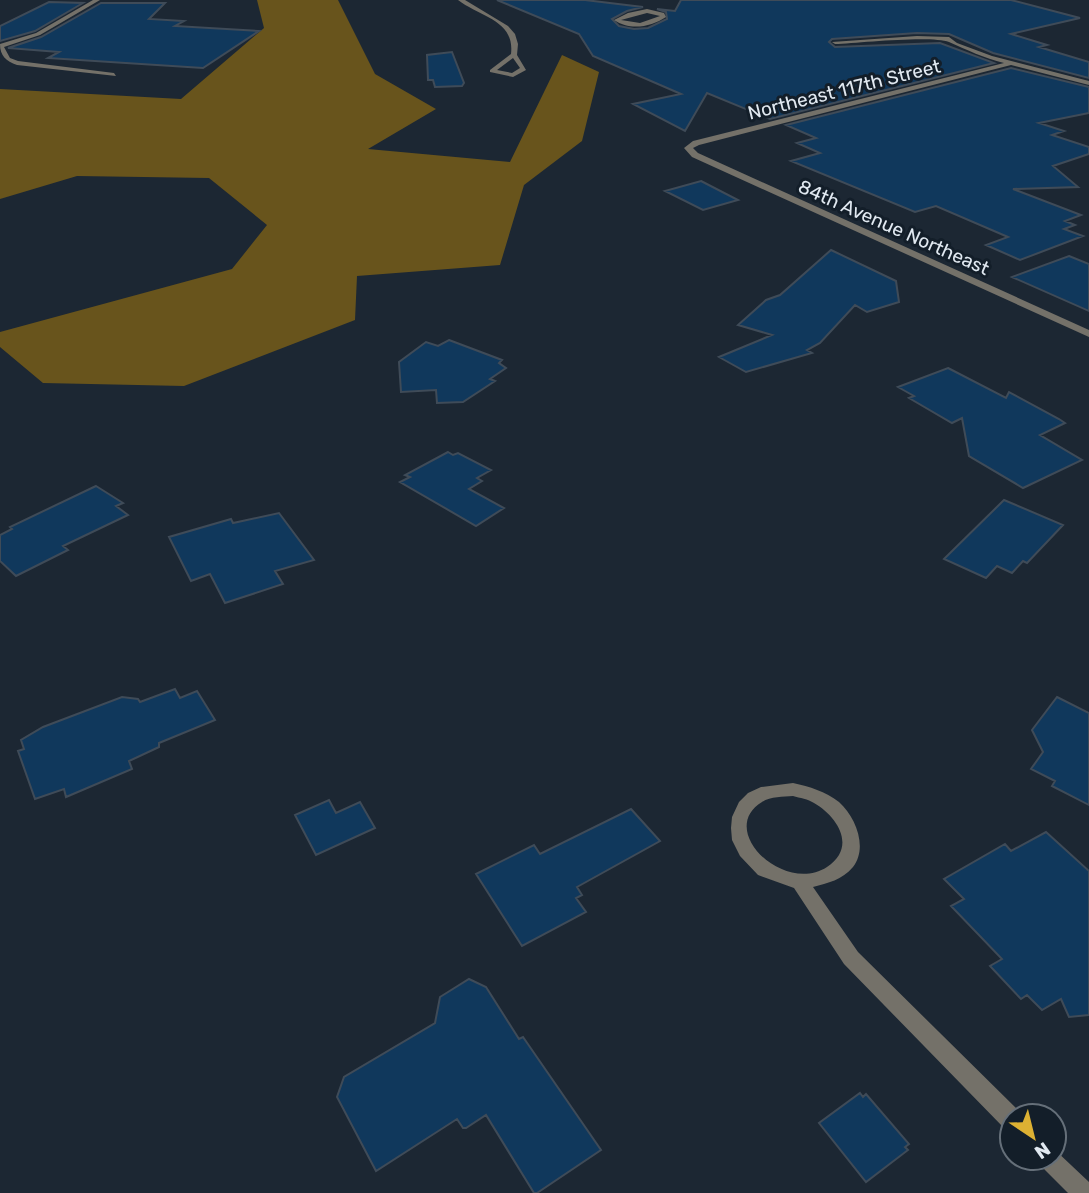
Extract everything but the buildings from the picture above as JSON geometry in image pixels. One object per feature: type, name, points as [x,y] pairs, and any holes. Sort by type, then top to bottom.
[{"type":"street","points":[[97,0],[38,34],[0,46],[9,59],[17,63],[114,75]]},
{"type":"street","points":[[461,0],[509,29],[516,50],[514,55],[492,71],[507,75],[524,71],[514,55]]},
{"type":"street","points":[[647,12],[653,2]]},
{"type":"street","points":[[647,12],[662,14],[663,17],[636,25],[626,25],[617,20],[630,14],[647,12]]},
{"type":"street","points":[[835,42],[947,39],[1009,64],[1089,83]]},
{"type":"street","name":"Northeast 117th Street","points":[[688,148],[709,139],[1009,64]]},
{"type":"street","name":"84th Avenue Northeast","points":[[688,148],[707,160],[1089,334]]},
{"type":"street","points":[[800,881],[818,880],[845,865],[852,852],[853,838],[848,823],[825,799],[808,792],[791,788],[759,794],[747,803],[740,815],[737,829],[750,858],[781,878],[800,881],[851,957],[998,1106]]},
{"type":"street","points":[[1063,1172],[1084,1193]]},
{"type":"shaded area","points":[[257,0],[338,0],[375,74],[436,109],[368,149],[510,162],[562,55],[599,72],[582,141],[524,185],[500,265],[357,276],[355,320],[184,386],[43,383],[0,347],[0,332],[232,269],[267,225],[209,178],[77,176],[0,199],[0,89],[181,99],[264,28]]}]
